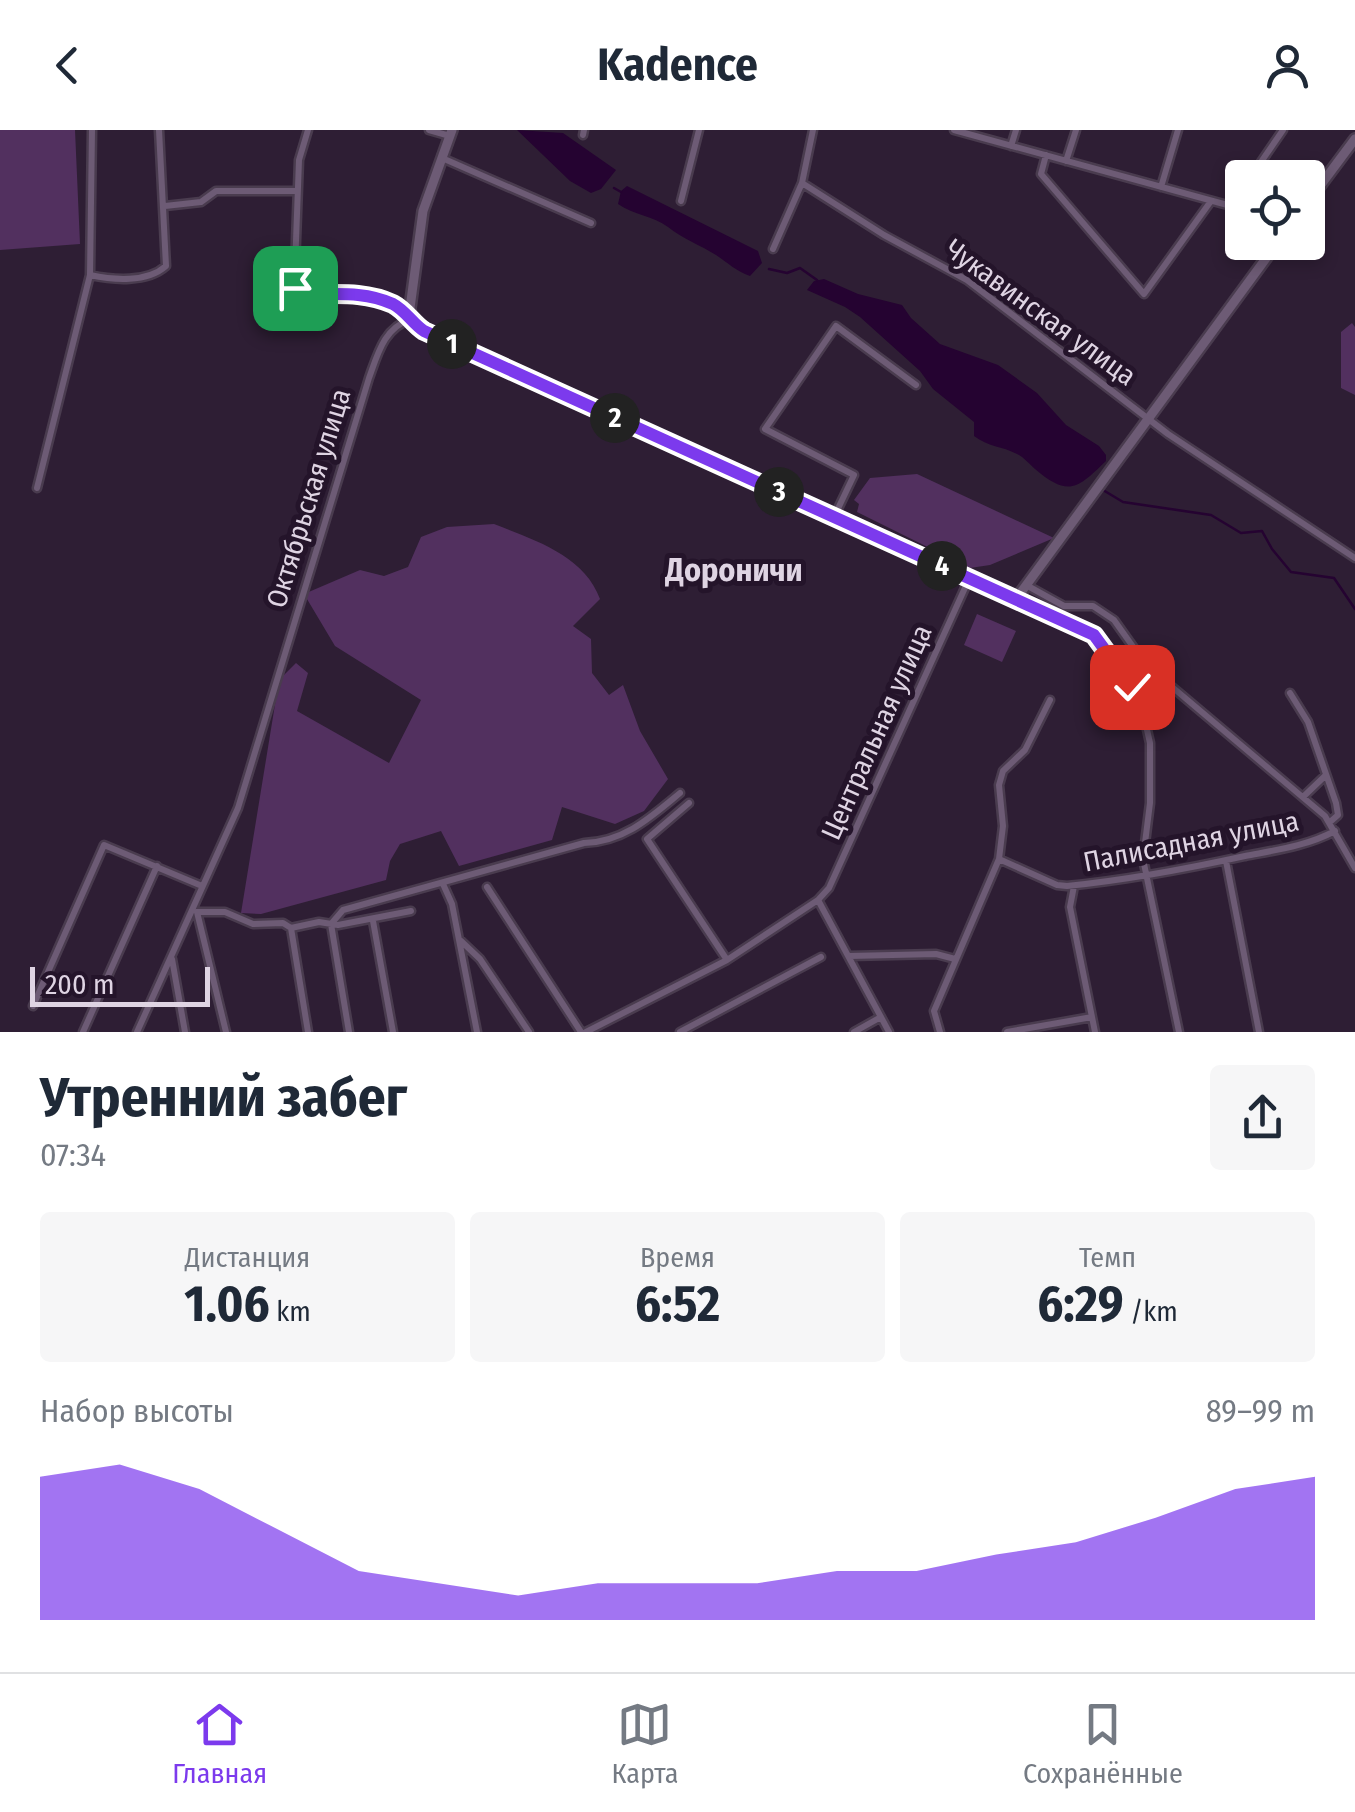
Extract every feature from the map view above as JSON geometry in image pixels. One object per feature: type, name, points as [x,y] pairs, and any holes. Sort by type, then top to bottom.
[{"type":"street","points":[[37,488],[90,274],[92,130]]},
{"type":"street","points":[[90,274],[118,280],[164,269],[165,206],[159,130]]},
{"type":"street","points":[[308,130],[299,160],[294,294],[322,296],[348,292],[393,304],[424,331],[1094,635],[1140,700],[1150,743],[1150,803],[1143,859],[1179,1032]]},
{"type":"street","points":[[411,318],[424,211],[451,133],[429,130]]},
{"type":"street","points":[[681,201],[699,130]]},
{"type":"street","points":[[773,250],[802,183],[814,130]]},
{"type":"street","points":[[954,130],[1225,204]]},
{"type":"street","points":[[1011,146],[1016,130]]},
{"type":"street","points":[[1066,161],[1076,130]]},
{"type":"street","points":[[1160,187],[1178,130]]},
{"type":"street","points":[[1262,160],[1283,130]]},
{"type":"street","points":[[1325,179],[1355,139]]},
{"type":"street","points":[[1046,155],[1041,174],[1144,294],[1211,201]]},
{"type":"street","points":[[442,158],[591,223]]},
{"type":"street","name":"Чукавинская улица","points":[[802,183],[884,235],[967,280],[1148,419],[1355,558]]},
{"type":"street","points":[[165,206],[201,202],[216,191],[297,191]]},
{"type":"street","points":[[1016,599],[1265,260]]},
{"type":"street","name":"Октябрьская улица","points":[[137,1032],[238,808],[369,378],[388,334],[397,324],[411,318]]},
{"type":"street","points":[[834,517],[854,475],[765,429],[836,326],[916,385]]},
{"type":"street","name":"Центральная улица","points":[[818,900],[840,866],[970,579]]},
{"type":"street","points":[[1026,585],[1064,606],[1093,606],[1114,620],[1146,665],[1330,822],[1354,864]]},
{"type":"street","points":[[1290,692],[1305,716],[1326,775],[1338,816],[1330,822]]},
{"type":"street","points":[[940,1032],[934,1011],[999,859],[1004,826],[999,785],[1002,771],[1025,750],[1050,700]]},
{"type":"street","points":[[1302,797],[1326,775]]},
{"type":"street","points":[[348,1032],[331,924],[343,910],[584,844],[599,844],[640,827],[680,793]]},
{"type":"street","points":[[689,803],[647,839],[727,960]]},
{"type":"street","name":"Палисадная улица","points":[[999,859],[1057,885],[1074,886],[1147,876],[1314,842],[1335,830]]},
{"type":"street","points":[[33,1006],[104,846],[202,886]]},
{"type":"street","points":[[1226,860],[1259,1032]]},
{"type":"street","points":[[83,1032],[157,866]]},
{"type":"street","points":[[444,884],[452,904],[477,1032]]},
{"type":"street","points":[[1074,886],[1070,907],[1096,1032]]},
{"type":"street","points":[[487,887],[583,1032],[727,960],[818,900],[889,1032]]},
{"type":"street","points":[[226,1032],[195,910],[225,912],[253,924],[283,922],[291,928],[308,1032]]},
{"type":"street","points":[[291,928],[320,922],[372,920],[412,911]]},
{"type":"street","points":[[372,920],[393,1032]]},
{"type":"street","points":[[459,940],[480,959],[529,1032]]},
{"type":"street","points":[[849,956],[936,954],[955,959]]},
{"type":"street","points":[[172,957],[184,1032]]},
{"type":"street","points":[[680,1032],[821,957]]},
{"type":"street","points":[[854,1032],[881,1017]]},
{"type":"street","points":[[1007,1032],[1092,1017]]},
{"type":"shaded area","points":[[0,130],[75,130],[80,244],[0,250]]},
{"type":"shaded area","points":[[517,130],[563,133],[616,170],[601,189],[591,193],[570,181]]},
{"type":"shaded area","points":[[627,186],[758,251],[762,263],[750,276],[662,223],[624,208],[618,204],[621,191]]},
{"type":"shaded area","points":[[824,279],[858,294],[902,305],[940,344],[998,365],[1037,393],[1066,425],[1099,446],[1106,461],[1080,483],[1065,486],[1047,478],[1017,454],[979,440],[974,436],[974,422],[933,389],[920,371],[860,317],[807,290],[814,281]]},
{"type":"shaded area","points":[[1352,323],[1355,395],[1341,388],[1341,332]]},
{"type":"shaded area","points":[[917,474],[1054,538],[990,565],[970,568],[857,512],[859,504],[854,500],[870,478]]},
{"type":"shaded area","points":[[494,524],[556,551],[592,584],[600,599],[573,626],[591,639],[592,673],[609,695],[623,685],[640,731],[668,779],[644,811],[615,824],[562,807],[552,840],[459,866],[441,831],[400,844],[390,861],[386,880],[261,914],[241,913],[279,680],[296,663],[308,673],[297,711],[389,763],[421,700],[335,646],[304,594],[360,570],[384,576],[408,567],[421,537],[447,527]]},
{"type":"shaded area","points":[[977,614],[1016,631],[1002,662],[964,645]]},
{"type":"waterway","points":[[614,188],[621,192]]},
{"type":"waterway","points":[[769,269],[787,273],[800,268],[817,280]]},
{"type":"waterway","points":[[1103,490],[1123,502],[1211,515],[1241,533],[1262,531],[1291,572],[1334,578],[1355,609]]},
{"type":"district","name":"Дороничи","points":[[734,570]]},
{"type":"route","points":[[295,288],[294,294],[322,296],[348,292],[393,304],[424,331],[1094,635],[1132,687]]}]
